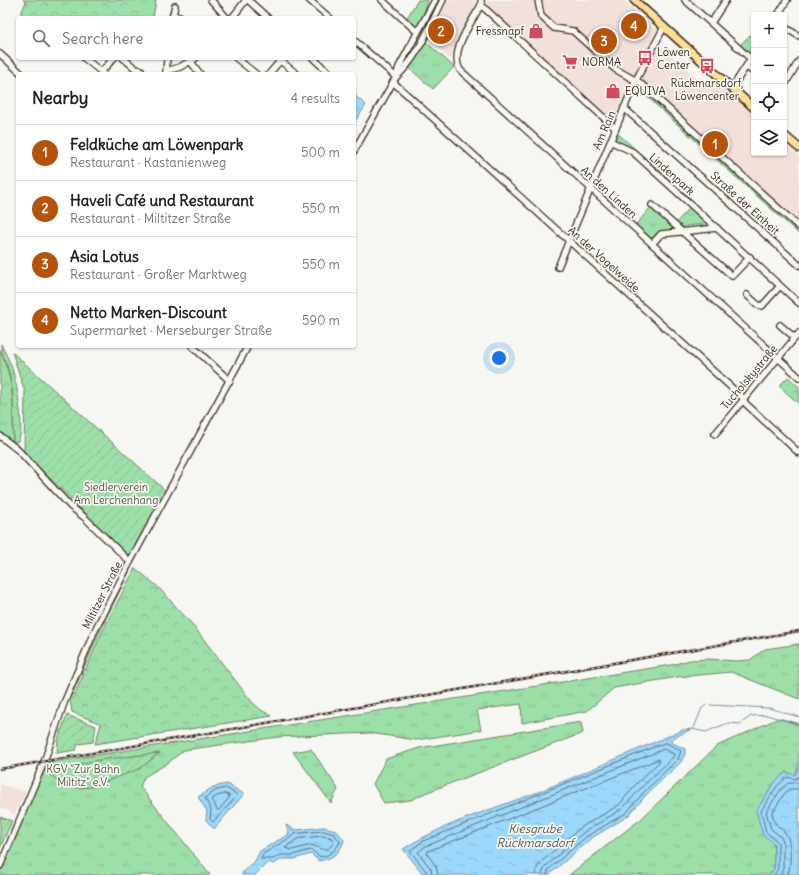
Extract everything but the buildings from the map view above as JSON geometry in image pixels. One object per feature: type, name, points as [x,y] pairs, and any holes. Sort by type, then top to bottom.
[{"type":"main road","points":[[634,0],[751,105]]},
{"type":"main road","points":[[787,138],[799,148]]},
{"type":"street","points":[[211,0],[225,16]]},
{"type":"street","points":[[234,16],[247,0],[266,16]]},
{"type":"street","points":[[310,0],[328,16]]},
{"type":"street","points":[[382,0],[415,30]]},
{"type":"street","points":[[356,147],[394,80],[399,67],[436,0]]},
{"type":"street","points":[[394,80],[404,69],[418,48],[443,0]]},
{"type":"street","points":[[538,0],[541,16],[554,28],[570,30],[615,69],[636,80],[799,227]]},
{"type":"street","points":[[685,0],[751,56]]},
{"type":"street","points":[[711,23],[726,0]]},
{"type":"street","points":[[780,12],[787,0]]},
{"type":"street","points":[[481,2],[615,128]]},
{"type":"street","name":"An den Linden","points":[[481,2],[458,48],[456,61],[458,67],[799,377]]},
{"type":"street","points":[[173,16],[175,6]]},
{"type":"street","name":"Am Rain","points":[[558,267],[636,80],[664,27]]},
{"type":"street","points":[[787,29],[799,36]]},
{"type":"street","name":"An der Vogelweide","points":[[356,42],[394,80],[799,452]]},
{"type":"street","points":[[0,54],[20,72]]},
{"type":"street","points":[[732,88],[751,59]]},
{"type":"street","points":[[87,60],[102,72]]},
{"type":"street","points":[[104,72],[113,60]]},
{"type":"street","points":[[125,60],[136,69],[141,70],[140,72]]},
{"type":"street","points":[[166,72],[167,60]]},
{"type":"street","points":[[168,72],[194,60],[199,72]]},
{"type":"street","points":[[238,60],[254,72]]},
{"type":"street","points":[[270,72],[278,60]]},
{"type":"street","points":[[280,60],[295,72]]},
{"type":"street","points":[[315,60],[328,72]]},
{"type":"street","points":[[786,84],[797,71],[799,62]]},
{"type":"street","points":[[746,67],[751,70]]},
{"type":"street","name":"Straße der Einheit","points":[[624,108],[799,265]]},
{"type":"street","name":"Lindenpark","points":[[610,141],[633,152],[799,303]]},
{"type":"street","points":[[652,205],[732,276],[750,257]]},
{"type":"street","points":[[652,244],[661,234],[717,228]]},
{"type":"street","points":[[747,295],[758,305],[762,306],[780,286]]},
{"type":"street","points":[[780,325],[797,336]]},
{"type":"street","name":"Tucholskystraße","points":[[715,434],[797,336]]},
{"type":"street","points":[[194,348],[230,381]]},
{"type":"street","name":"Miltitzer Straße","points":[[0,866],[40,770],[64,702],[79,666],[130,562],[247,348]]},
{"type":"street","points":[[0,436],[18,450],[70,506],[84,517],[130,562]]},
{"type":"shaded area","points":[[448,0],[474,0],[477,6],[454,48],[451,60],[428,39]]},
{"type":"shaded area","points":[[487,0],[623,0],[659,32],[633,78],[617,116],[614,118],[608,118],[509,29],[488,7]]},
{"type":"shaded area","points":[[658,44],[704,85],[713,77],[751,112],[751,156],[787,156],[787,145],[799,156],[799,223],[642,81],[641,77]]},
{"type":"shaded area","points":[[0,784],[26,792],[14,815],[9,811],[0,808]]},
{"type":"green space","points":[[23,0],[156,0],[153,16],[20,16],[26,2]]},
{"type":"green space","points":[[418,0],[428,0],[422,19],[416,29],[406,19]]},
{"type":"green space","points":[[750,35],[751,36],[751,55],[748,55],[739,46]]},
{"type":"green space","points":[[426,42],[454,67],[433,89],[409,68]]},
{"type":"green space","points":[[639,85],[799,229],[799,234],[635,86]]},
{"type":"green space","points":[[616,132],[690,198],[688,200],[615,141]]},
{"type":"green space","points":[[690,207],[708,223],[707,227],[704,227],[703,224],[686,226],[686,229],[682,229],[676,223]]},
{"type":"green space","points":[[650,208],[657,211],[673,226],[671,231],[659,232],[654,238],[651,238],[636,225]]},
{"type":"green space","points":[[1,344],[15,378],[21,420],[20,437],[17,442],[13,441],[11,380]]},
{"type":"green space","points":[[0,350],[11,384],[13,405],[13,441],[0,432]]},
{"type":"green space","name":"Siedlerverein Am Lerchenhang","points":[[12,352],[166,491],[129,556],[24,453],[25,392]]},
{"type":"green space","points":[[788,377],[799,387],[799,404],[779,386]]},
{"type":"green space","points":[[131,568],[69,699],[96,633],[129,569]]},
{"type":"green space","points":[[135,568],[157,586],[191,623],[252,702],[261,710],[272,716],[95,744],[101,724],[72,712],[70,700],[74,696],[103,630]]},
{"type":"green space","points":[[799,644],[799,699],[731,672],[677,677],[614,688],[587,711],[522,723],[521,704],[477,710],[481,730],[416,740],[370,733],[278,737],[184,750],[168,763],[144,777],[140,787],[210,875],[0,875],[0,870],[46,763],[671,665],[690,660],[750,660],[765,649]]},
{"type":"green space","name":"KGV \"Zur Bahn Miltitz\" e.V.","points":[[67,715],[96,726],[93,742],[78,744],[76,750],[57,753],[58,739]]},
{"type":"green space","points":[[779,718],[799,724],[799,765],[774,843],[774,869],[769,875],[569,875],[641,819],[717,746]]},
{"type":"green space","points":[[581,722],[583,733],[425,793],[411,800],[384,803],[373,784],[386,759],[419,748]]},
{"type":"green space","points":[[311,749],[338,789],[331,803],[293,752]]},
{"type":"green space","name":"KGV \"Zur Bahn Miltitz\" e.V.","points":[[160,753],[139,769],[92,787],[78,788],[61,783],[45,771],[98,760]]},
{"type":"green space","points":[[0,817],[12,821],[0,848]]},
{"type":"water","points":[[356,97],[366,105],[356,120]]},
{"type":"water","name":"Kiesgrube Rückmarsdorf","points":[[692,729],[673,738],[671,742],[685,749],[685,754],[681,762],[647,794],[628,816],[590,839],[549,875],[424,875],[403,849],[452,824],[575,777],[683,730]]},
{"type":"water","points":[[799,765],[799,874],[769,875],[774,869],[774,843],[763,835],[756,811],[774,783],[786,772],[795,775]]},
{"type":"water","points":[[227,784],[244,794],[214,829],[206,820],[207,811],[198,797],[213,787]]},
{"type":"water","points":[[286,825],[296,830],[324,827],[336,830],[344,840],[343,845],[335,855],[328,859],[319,861],[311,854],[294,859],[282,859],[274,864],[268,862],[255,875],[242,875],[242,873],[255,861],[260,851],[289,834]]},
{"type":"waterway","points":[[694,728],[702,708],[706,705]]},
{"type":"waterway","points":[[710,705],[769,708],[799,717]]},
{"type":"waterway","points":[[692,729],[706,732],[728,723],[740,724],[751,716],[767,715],[799,725]]},
{"type":"railway","points":[[0,769],[799,631]]},
{"type":"place","name":"Netto Marken-Discount","points":[[634,26]]},
{"type":"place","name":"Haveli Café und Restaurant","points":[[441,31]]},
{"type":"place","name":"Fressnapf","points":[[536,31]]},
{"type":"place","name":"Asia Lotus","points":[[604,41]]},
{"type":"place","name":"Löwen Center","points":[[645,58]]},
{"type":"place","name":"NORMA","points":[[570,62]]},
{"type":"place","name":"Rückmarsdorf, Löwencenter","points":[[707,66]]},
{"type":"place","name":"EQUIVA","points":[[613,91]]},
{"type":"place","name":"Feldküche am Löwenpark","points":[[715,144]]}]
